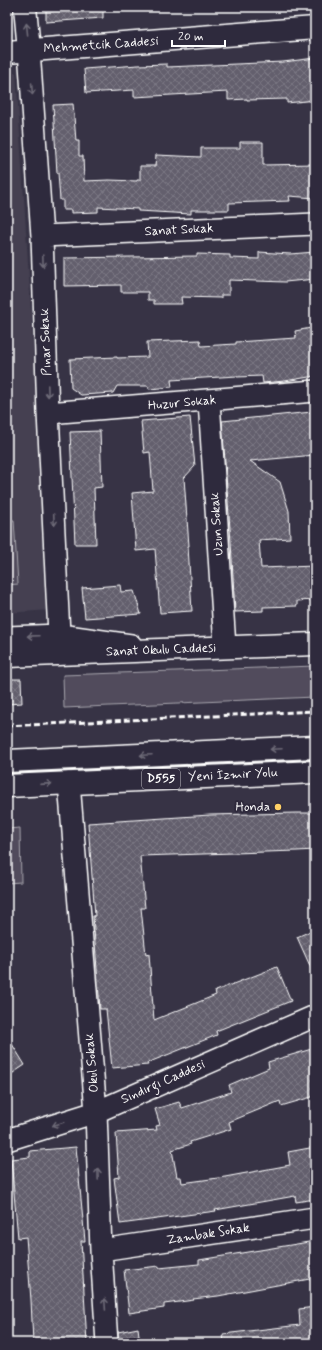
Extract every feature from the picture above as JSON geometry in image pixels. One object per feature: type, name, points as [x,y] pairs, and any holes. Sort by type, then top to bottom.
[{"type":"main road","points":[[25,7],[29,50]]},
{"type":"main road","name":"Mehmetcik Caddesi","points":[[7,52],[315,28]]},
{"type":"main road","name":"Sanat Okulu Caddesi","points":[[7,656],[60,645],[159,649],[315,644]]},
{"type":"main road","name":"Yeni İzmir Yolu","points":[[7,762],[315,747]]},
{"type":"main road","points":[[68,759],[69,783]]},
{"type":"main road","name":"Yeni İzmir Yolu","points":[[7,786],[315,772]]},
{"type":"street","name":"Pınar Sokak","points":[[29,50],[42,236],[48,413],[60,645]]},
{"type":"street","name":"Sanat Sokak","points":[[42,236],[315,224]]},
{"type":"street","name":"Huzur Sokak","points":[[48,413],[210,401],[315,391]]},
{"type":"street","name":"Uzun Sokak","points":[[210,401],[225,647]]},
{"type":"street","points":[[7,637],[60,645]]},
{"type":"street","name":"Okul Sokak","points":[[69,783],[96,1112],[101,1250],[108,1343]]},
{"type":"street","name":"Sındırgı Caddesi","points":[[7,1140],[96,1112],[315,1016]]},
{"type":"street","name":"Zambak Sokak","points":[[101,1250],[315,1218]]},
{"type":"shaded area","points":[[7,73],[16,73],[50,610],[7,613]]},
{"type":"shaded area","points":[[7,520],[14,520],[18,584],[7,585]]},
{"type":"shaded area","points":[[315,666],[315,697],[64,708],[63,675]]},
{"type":"shaded area","points":[[315,757],[315,762],[175,770],[196,763]]},
{"type":"shaded area","points":[[20,828],[21,882],[7,883],[7,829]]},
{"type":"building","points":[[46,7],[103,7],[103,18],[46,22]]},
{"type":"building","points":[[315,58],[315,100],[287,103],[287,99],[228,100],[228,92],[134,97],[134,90],[86,93],[84,69],[138,65],[167,64],[167,67],[283,62]]},
{"type":"building","points":[[73,104],[76,141],[79,141],[79,156],[83,156],[84,181],[137,181],[140,180],[140,166],[155,166],[156,155],[201,157],[201,148],[240,148],[240,142],[263,142],[263,165],[315,164],[315,198],[289,196],[290,201],[229,203],[229,210],[191,210],[191,214],[98,207],[98,212],[71,213],[71,210],[63,210],[63,200],[60,200],[57,173],[53,105]]},
{"type":"building","points":[[259,252],[290,254],[315,252],[315,279],[285,282],[229,280],[229,295],[221,295],[221,298],[181,297],[182,304],[154,304],[154,300],[148,300],[148,292],[121,292],[121,285],[64,286],[64,258],[197,256],[197,254],[230,255],[230,258],[259,259]]},
{"type":"building","points":[[311,328],[315,352],[315,376],[263,383],[262,376],[171,380],[172,387],[149,389],[148,386],[117,386],[113,393],[81,395],[71,388],[70,359],[148,357],[147,342],[200,340],[201,346],[296,338],[295,331]]},
{"type":"building","points":[[312,412],[315,455],[250,461],[280,482],[289,511],[290,538],[259,540],[261,568],[315,566],[315,600],[297,601],[297,606],[263,607],[263,611],[235,612],[222,421]]},
{"type":"building","points":[[190,417],[195,466],[184,478],[192,611],[160,613],[155,549],[136,551],[132,493],[153,491],[150,452],[144,453],[141,421]]},
{"type":"building","points":[[100,431],[102,487],[94,488],[96,544],[75,544],[70,432]]},
{"type":"building","points":[[120,585],[121,592],[134,591],[141,614],[85,618],[82,588]]},
{"type":"building","points":[[7,679],[21,679],[22,703],[7,704]]},
{"type":"building","points":[[315,813],[315,850],[140,856],[145,908],[141,908],[146,955],[149,954],[154,1020],[216,995],[215,991],[277,967],[291,1001],[216,1031],[217,1035],[147,1063],[148,1065],[112,1068],[106,1009],[100,1009],[88,823],[210,815]]},
{"type":"building","points":[[315,929],[315,977],[297,937]]},
{"type":"building","points":[[7,1036],[25,1065],[7,1077]]},
{"type":"building","points":[[315,1048],[315,1096],[281,1106],[280,1101],[229,1122],[231,1129],[190,1142],[191,1144],[172,1150],[177,1177],[181,1177],[182,1183],[290,1165],[288,1152],[315,1147],[315,1199],[296,1202],[295,1196],[215,1210],[216,1211],[120,1224],[114,1178],[119,1177],[116,1133],[157,1130],[156,1126],[160,1125],[155,1109],[179,1102],[182,1108],[231,1092],[229,1085],[269,1068],[268,1062]]},
{"type":"building","points":[[76,1147],[85,1241],[81,1241],[87,1343],[33,1343],[26,1237],[18,1238],[11,1159],[30,1157],[30,1151]]},
{"type":"building","points":[[315,1241],[315,1278],[218,1296],[164,1304],[164,1308],[129,1313],[124,1270],[199,1264],[199,1260]]},
{"type":"building","points":[[315,1307],[315,1343],[224,1343],[223,1334],[300,1325],[299,1309]]},
{"type":"building","points":[[138,1328],[140,1343],[119,1343],[118,1332]]},
{"type":"railway","points":[[7,726],[315,711]]},
{"type":"place","name":"Honda","points":[[278,807]]}]
